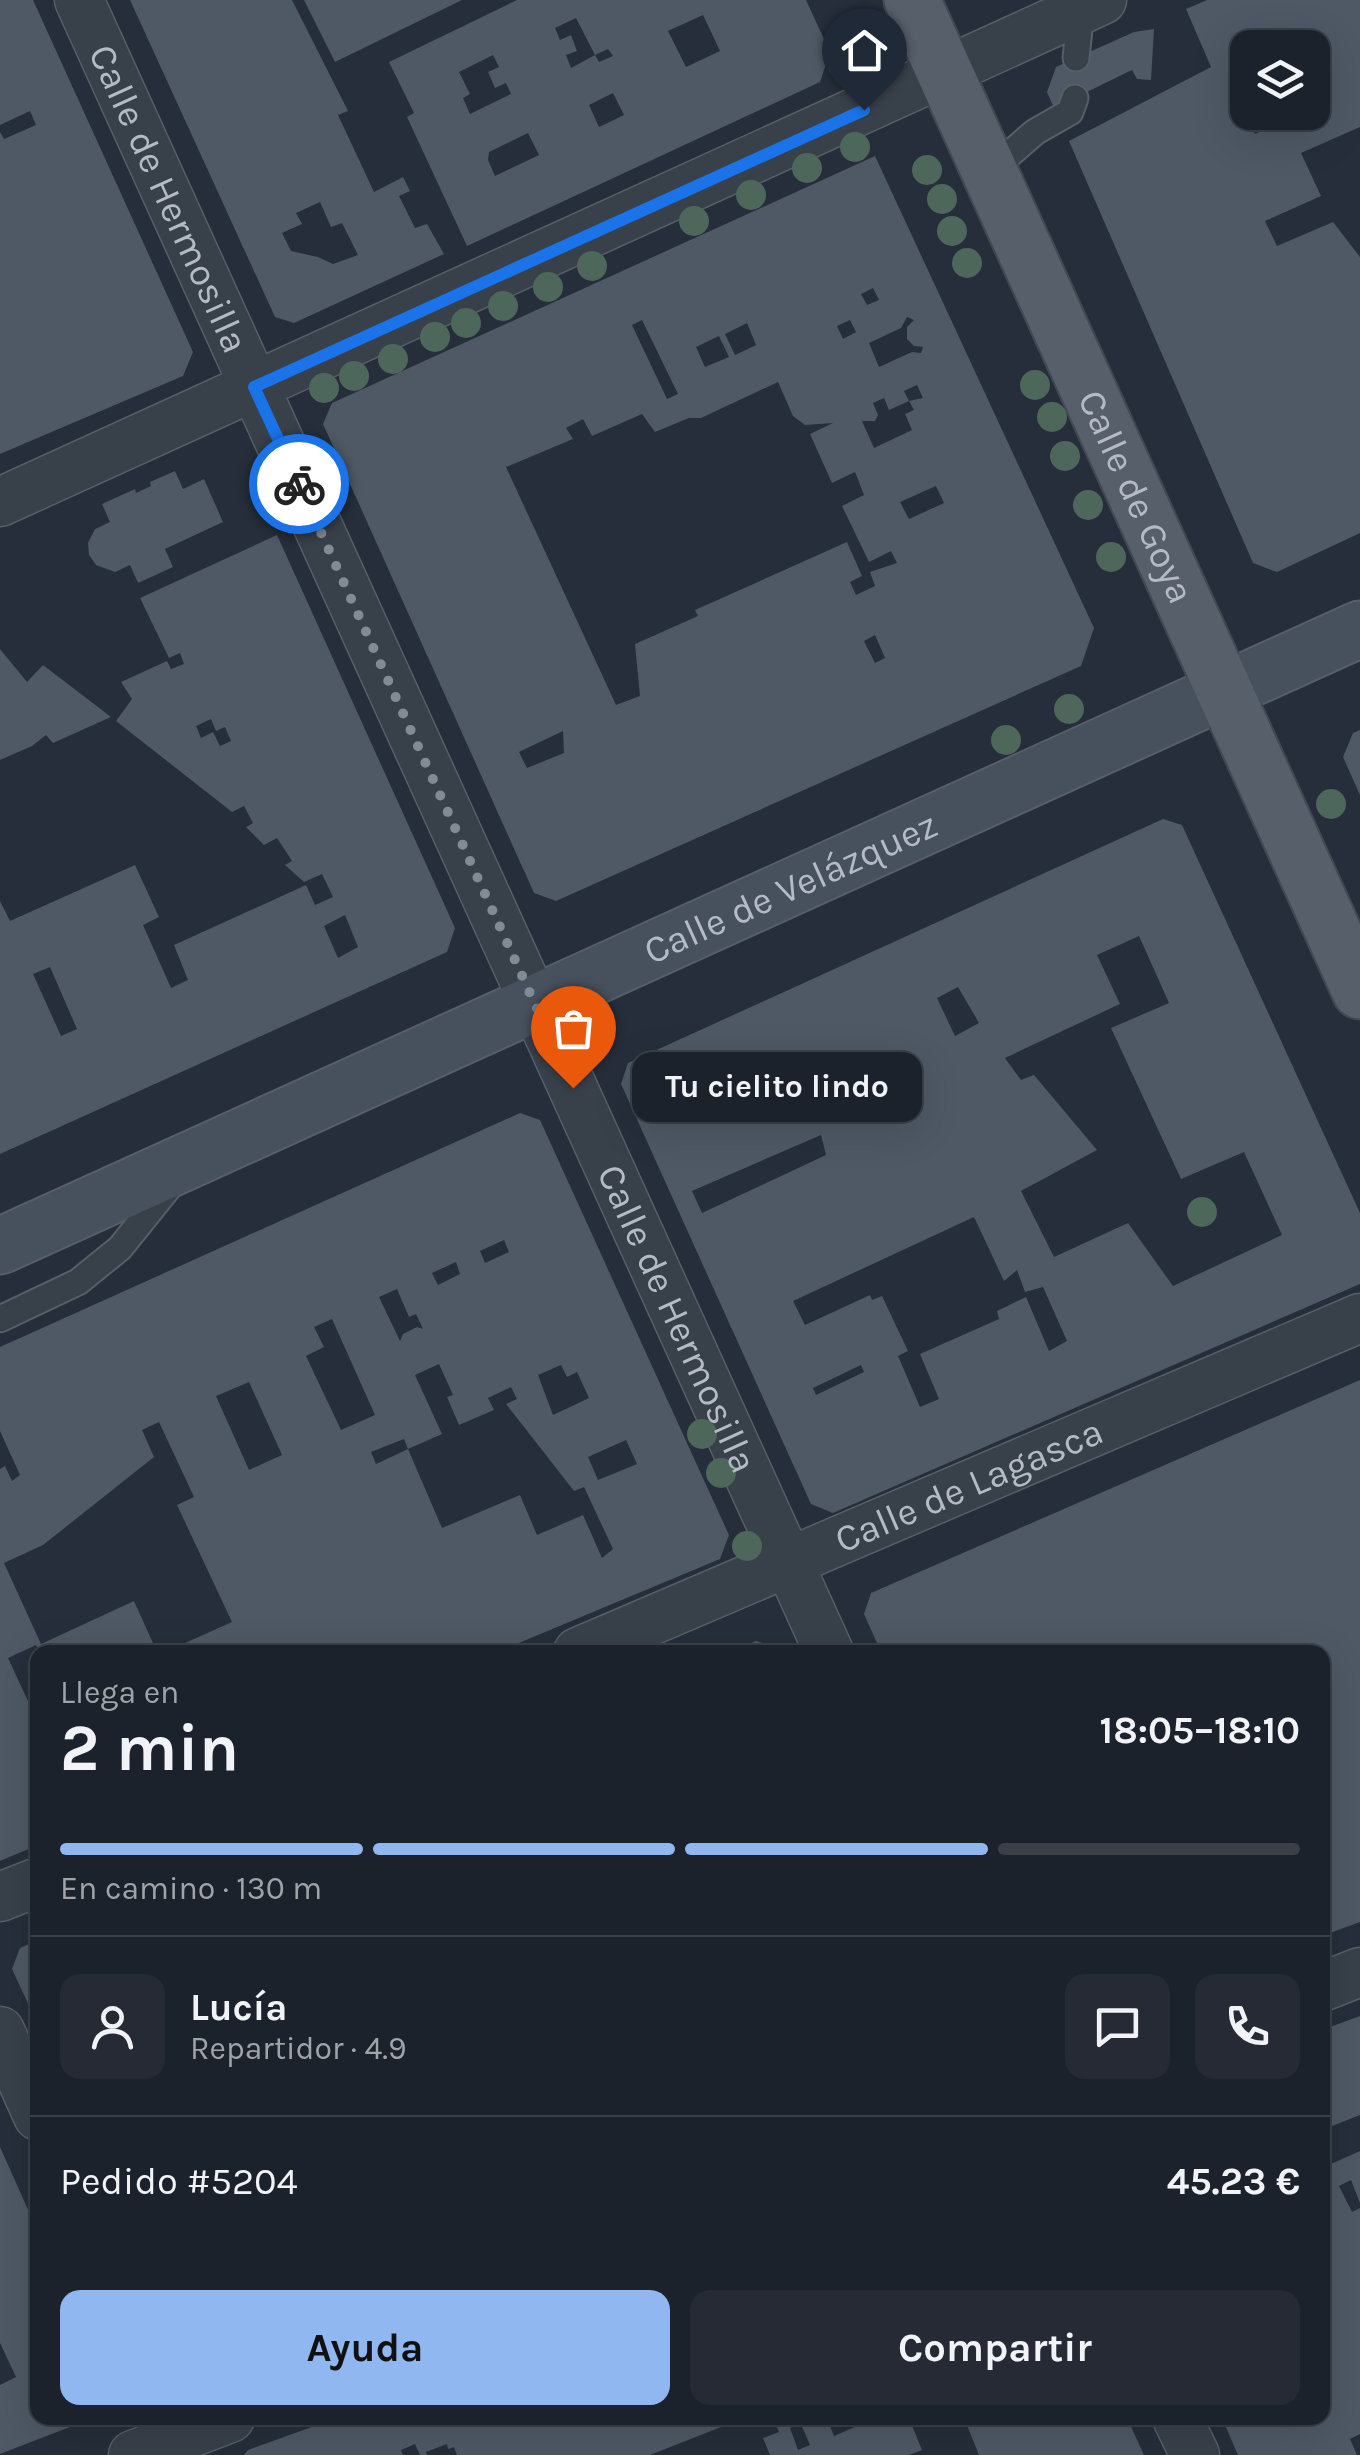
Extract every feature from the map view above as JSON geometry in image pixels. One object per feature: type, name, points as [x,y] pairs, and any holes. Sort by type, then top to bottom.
[{"type":"main road","name":"Calle de Goya","points":[[912,0],[1360,992]]},
{"type":"main road","name":"Calle de Velázquez","points":[[0,1246],[1360,629]]},
{"type":"street","name":"Calle de Hermosilla","points":[[79,0],[826,1645]]},
{"type":"street","points":[[0,502],[1091,5]]},
{"type":"street","name":"Calle de Lagasca","points":[[595,1645],[1360,1318]]},
{"type":"street","points":[[0,1898],[30,1885]]},
{"type":"street","points":[[1330,1984],[1360,1972]]},
{"type":"street","points":[[0,2031],[30,2098]]},
{"type":"street","points":[[132,2455],[211,2425]]},
{"type":"street","points":[[1180,2425],[1195,2455]]},
{"type":"lane","points":[[1076,58],[1091,5]]},
{"type":"lane","points":[[990,172],[1035,132],[1070,112],[1075,98]]},
{"type":"lane","points":[[0,1319],[78,1282],[120,1248],[192,1158]]},
{"type":"building","points":[[0,0],[33,0],[193,352],[183,376],[0,454],[0,132],[4,139],[36,125],[30,111],[0,125]]},
{"type":"building","points":[[130,0],[292,0],[348,111],[338,115],[374,192],[403,177],[410,191],[399,196],[415,228],[427,224],[444,254],[294,323],[275,317]],"holes":[[[320,202],[331,227],[342,223],[358,255],[333,264],[291,251],[282,233],[302,224],[296,213]]]},
{"type":"building","points":[[304,0],[462,0],[335,62]]},
{"type":"building","points":[[517,0],[806,0],[830,52],[820,82],[467,246],[407,117],[414,113],[389,62]],"holes":[[[703,15],[720,51],[686,67],[668,31]],[[576,18],[595,55],[571,68],[566,55],[577,51],[571,35],[560,40],[555,28]],[[608,49],[613,56],[599,62],[595,55]],[[493,55],[499,67],[488,72],[495,88],[506,83],[511,94],[470,114],[463,98],[470,94],[459,72]],[[613,93],[624,115],[599,127],[589,105]],[[528,133],[539,155],[495,176],[489,152]]]},
{"type":"building","points":[[1207,0],[1360,0],[1360,127],[1301,153],[1321,196],[1265,221],[1277,246],[1333,222],[1360,257],[1360,533],[1277,572],[1253,563],[1069,141],[1211,67],[1186,9]]},
{"type":"building","points":[[1154,29],[1151,80],[1137,79],[1132,70],[1054,108],[1047,92],[1056,67],[1134,32]]},
{"type":"building","points":[[875,156],[1094,628],[1081,666],[556,901],[534,893],[323,424],[332,403]],"holes":[[[873,288],[879,300],[867,305],[861,294]],[[907,317],[914,320],[907,327],[907,339],[914,346],[923,347],[921,353],[912,352],[879,367],[869,343],[901,328]],[[642,320],[678,394],[667,399],[632,325]],[[850,320],[856,332],[843,339],[837,326]],[[747,323],[756,345],[735,355],[725,334]],[[719,336],[729,357],[705,367],[696,347]],[[778,382],[793,416],[805,425],[833,423],[810,434],[832,483],[855,472],[864,495],[842,506],[869,562],[891,551],[897,563],[870,572],[875,586],[856,595],[850,582],[862,576],[847,542],[695,610],[698,616],[635,644],[640,696],[616,705],[506,467],[573,439],[566,428],[583,419],[592,436],[642,414],[655,432],[689,418],[701,418]],[[917,385],[923,398],[909,401],[904,391]],[[884,398],[889,410],[909,401],[914,410],[905,414],[912,430],[874,448],[862,421],[875,421],[878,415],[873,403]],[[936,486],[944,503],[909,519],[900,502]],[[875,635],[885,658],[875,663],[864,641]],[[563,731],[564,753],[527,768],[519,752]]]},
{"type":"building","points":[[175,471],[183,489],[204,479],[223,522],[165,549],[173,567],[138,583],[130,565],[115,572],[96,565],[89,555],[88,543],[95,529],[110,522],[102,504],[135,489],[136,493]]},
{"type":"building","points":[[277,535],[455,928],[447,952],[0,1154],[0,901],[10,921],[135,865],[159,917],[143,925],[171,988],[188,980],[174,945],[306,885],[315,905],[333,897],[322,874],[304,882],[285,865],[292,861],[277,838],[264,845],[246,827],[253,823],[244,806],[232,812],[116,721],[132,699],[121,682],[167,661],[171,669],[184,664],[180,653],[169,658],[140,598]],"holes":[[[211,719],[216,731],[225,727],[231,741],[220,746],[213,732],[201,738],[196,726]],[[345,915],[358,947],[338,958],[324,926]],[[50,967],[77,1029],[61,1036],[33,974]]]},
{"type":"building","points":[[0,649],[27,682],[43,665],[111,717],[53,743],[46,735],[0,760]]},
{"type":"building","points":[[1360,730],[1360,795],[1343,757],[1353,733]]},
{"type":"building","points":[[1163,819],[1182,825],[1360,1213],[1360,1284],[833,1513],[811,1504],[621,1084],[628,1063]],"holes":[[[1139,936],[1169,1003],[1111,1028],[1181,1179],[1244,1152],[1282,1235],[1173,1286],[1128,1223],[1054,1257],[1021,1191],[1097,1150],[1034,1075],[1021,1080],[1005,1058],[1120,1004],[1097,955]],[[958,987],[979,1023],[955,1036],[937,998]],[[821,1135],[826,1155],[702,1213],[692,1191]],[[974,1217],[1004,1281],[1017,1270],[1025,1292],[1043,1287],[1067,1341],[1049,1351],[1026,1297],[997,1311],[999,1319],[920,1354],[939,1399],[920,1407],[898,1356],[908,1351],[882,1296],[872,1300],[870,1295],[805,1325],[793,1301]],[[861,1365],[864,1372],[816,1395],[813,1388]]]},
{"type":"building","points":[[520,1113],[540,1120],[729,1535],[720,1559],[514,1645],[181,1645],[232,1622],[177,1505],[194,1497],[159,1422],[142,1430],[154,1457],[43,1545],[4,1563],[41,1644],[134,1601],[154,1645],[30,1645],[8,1658],[30,1700],[30,1848],[0,1861],[0,1469],[5,1466],[12,1481],[20,1475],[0,1431],[0,1347]],"holes":[[[504,1240],[509,1252],[485,1263],[480,1251]],[[456,1262],[460,1274],[438,1285],[432,1273]],[[397,1289],[409,1317],[416,1314],[423,1329],[417,1327],[403,1334],[400,1341],[379,1297]],[[332,1319],[375,1415],[341,1430],[306,1356],[324,1347],[314,1327]],[[439,1364],[453,1395],[447,1397],[459,1425],[494,1410],[488,1398],[511,1387],[517,1399],[506,1404],[574,1491],[584,1487],[613,1549],[602,1558],[583,1515],[537,1535],[520,1495],[442,1528],[408,1449],[442,1434],[415,1375]],[[561,1365],[567,1377],[577,1372],[589,1398],[553,1415],[538,1375]],[[249,1382],[282,1455],[249,1470],[216,1396]],[[404,1439],[408,1449],[376,1464],[371,1452]],[[626,1440],[637,1464],[598,1480],[588,1457]]]},
{"type":"building","points":[[1360,1380],[1360,1922],[1330,1933],[1330,1645],[878,1645],[864,1614],[871,1593]]},
{"type":"building","points":[[30,1944],[30,2008],[12,1969],[20,1948]]},
{"type":"building","points":[[1360,2016],[1360,2115],[1330,2127],[1330,2027]]},
{"type":"building","points":[[0,2147],[30,2214],[30,2425],[75,2425],[0,2454],[0,2385],[16,2377],[0,2343]]},
{"type":"building","points":[[1360,2151],[1360,2203],[1351,2180],[1339,2186],[1352,2212],[1360,2208],[1360,2434],[1350,2439],[1357,2455],[1238,2455],[1225,2425],[1330,2425],[1330,2164]]},
{"type":"building","points":[[318,2425],[726,2425],[650,2455],[457,2455],[454,2447],[448,2449],[447,2444],[426,2452],[427,2455],[420,2455],[415,2444],[401,2450],[403,2455],[244,2455],[248,2450]]},
{"type":"building","points":[[776,2425],[798,2425],[790,2428],[798,2450],[810,2445],[801,2425],[830,2425],[834,2436],[859,2425],[912,2425],[922,2450],[909,2455],[770,2455],[763,2438],[779,2432]]},
{"type":"building","points":[[967,2425],[1130,2425],[1144,2455],[979,2455]]},
{"type":"way so far","points":[[299,484],[573,1088]]},
{"type":"place","name":"Tu cielito lindo","points":[[573,1088]]},
{"type":"route","points":[[299,484],[254,387],[864,110]]}]
